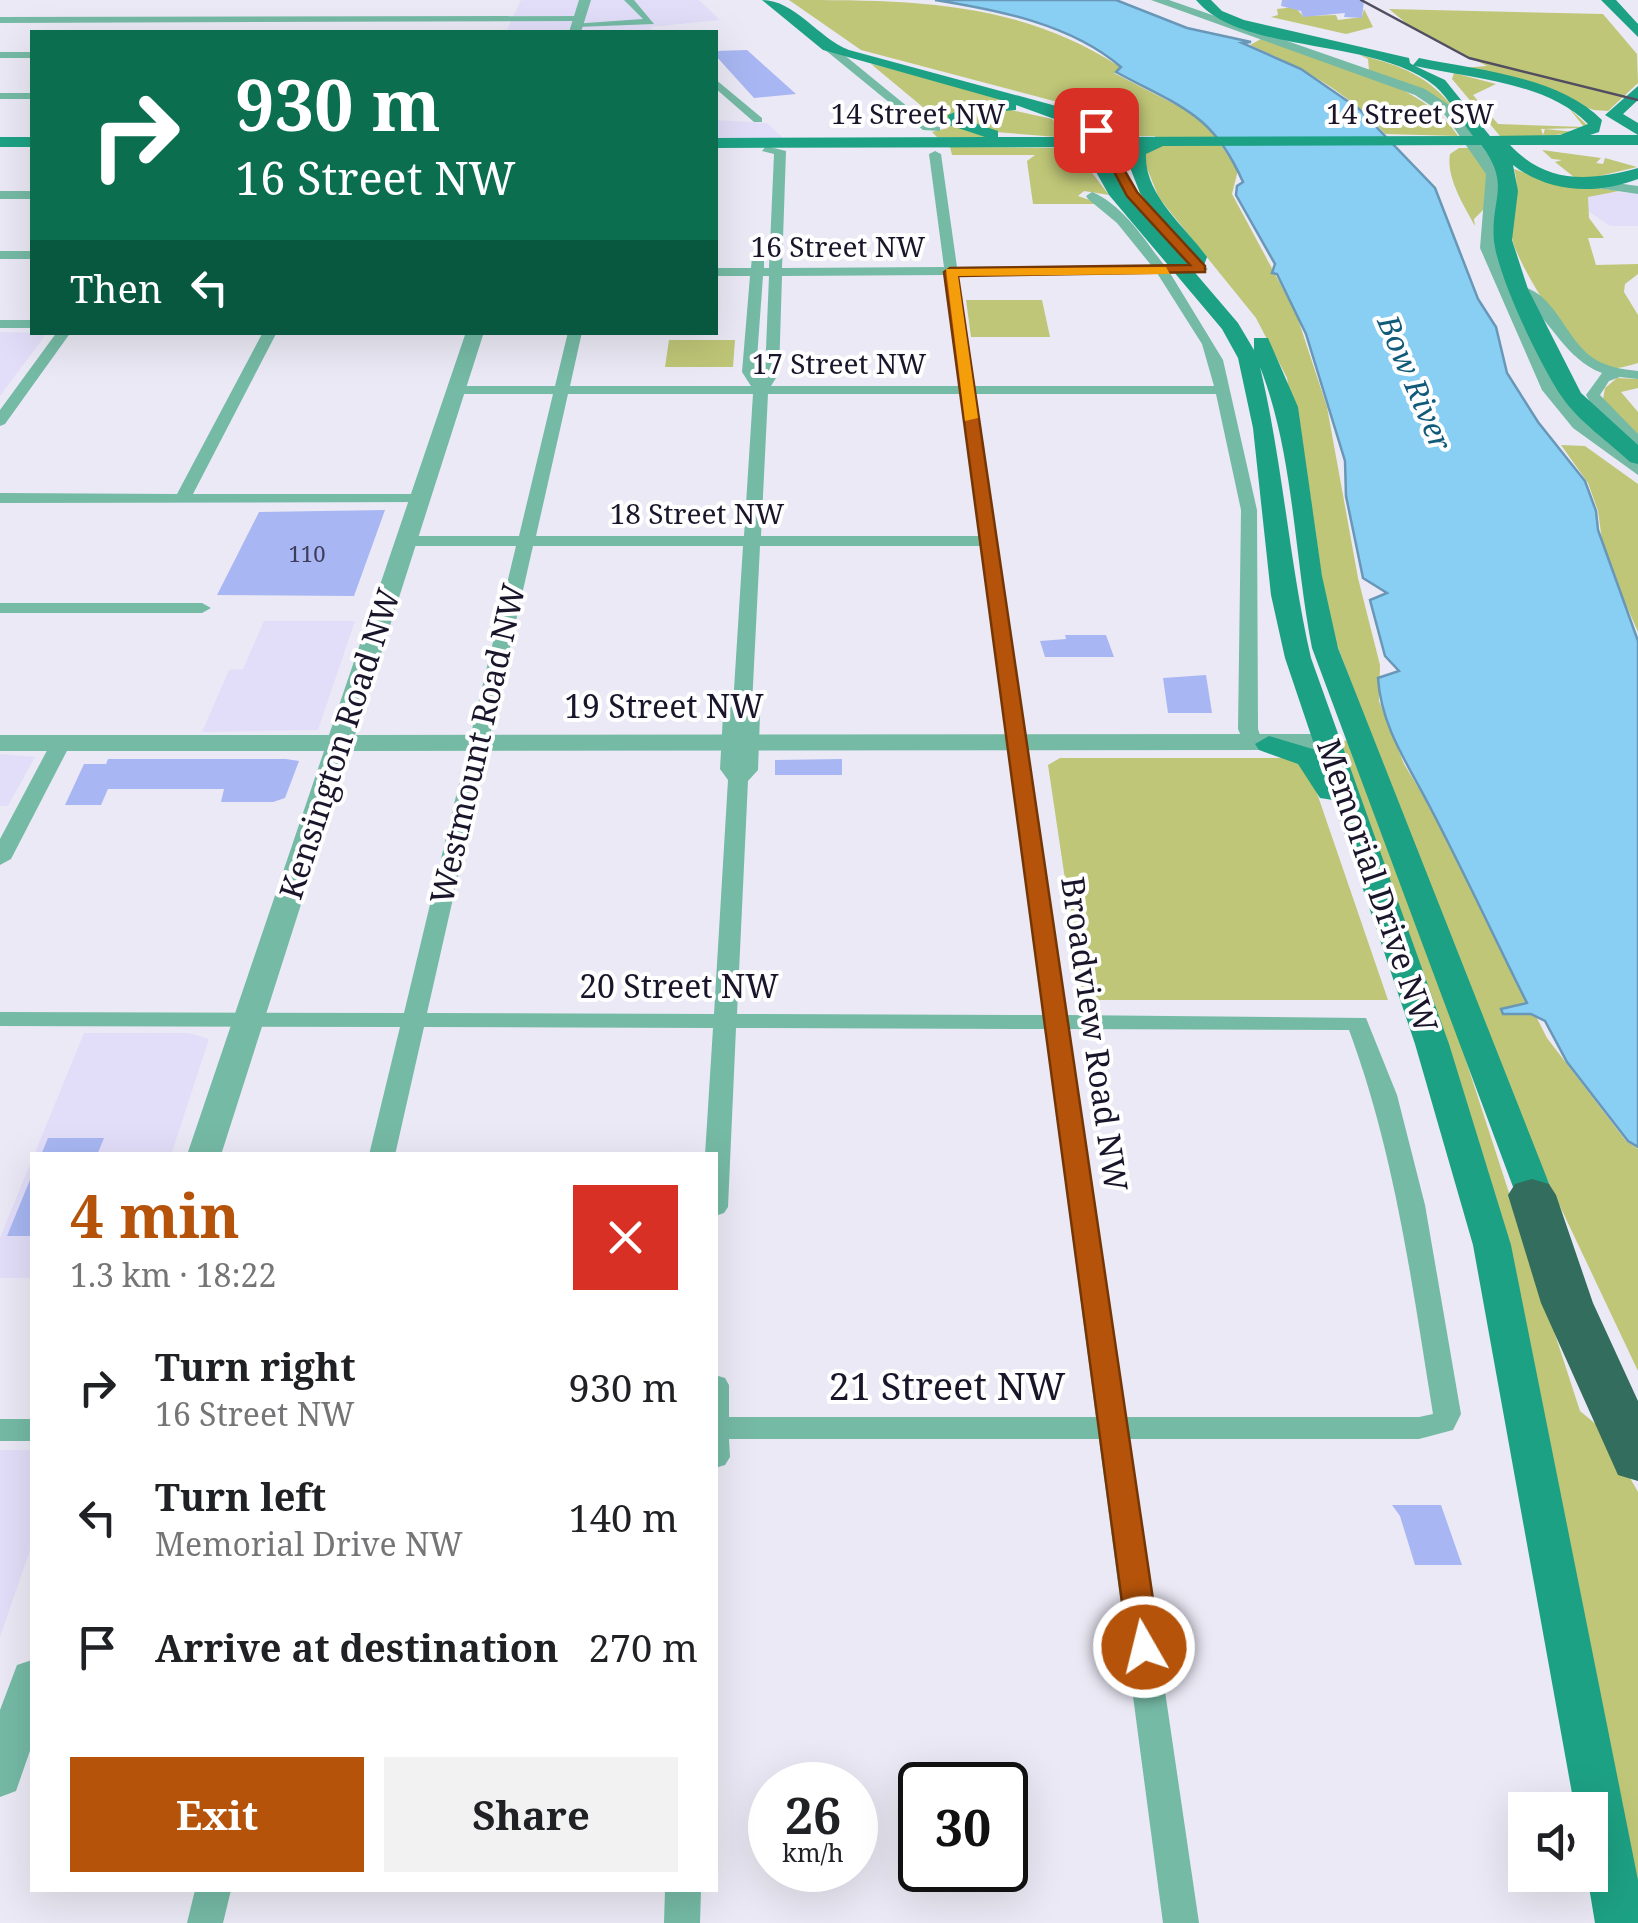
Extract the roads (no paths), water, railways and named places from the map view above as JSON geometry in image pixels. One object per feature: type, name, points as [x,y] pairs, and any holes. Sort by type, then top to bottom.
[{"type":"highway","points":[[1532,1195],[1567,1303],[1638,1460]]},
{"type":"main road","name":"Memorial Drive NW","points":[[770,0],[844,51],[1063,113],[1081,127],[1115,191],[1231,327],[1256,384],[1284,595],[1329,717],[1492,1245],[1621,1923]]},
{"type":"main road","name":"Memorial Drive NW","points":[[784,0],[844,51],[1082,116],[1185,269]]},
{"type":"main road","points":[[1204,0],[1228,19],[1448,74],[1519,167],[1540,177],[1594,184],[1637,177]]},
{"type":"main road","points":[[1608,0],[1638,34]]},
{"type":"main road","points":[[1315,41],[1359,58],[1361,69]]},
{"type":"main road","points":[[1346,48],[1568,102],[1596,123],[1579,136],[1534,142]]},
{"type":"main road","points":[[1383,56],[1440,83],[1504,164],[1509,192],[1503,240],[1518,289],[1572,396],[1637,467]]},
{"type":"main road","points":[[1638,92],[1613,115],[1638,130]]},
{"type":"main road","points":[[1060,142],[981,133],[962,128],[955,118],[969,110],[996,106],[1054,116],[1066,124],[1092,170],[1115,191]]},
{"type":"main road","points":[[0,142],[30,142]]},
{"type":"main road","name":"14 Street NW","points":[[718,142],[1312,142]]},
{"type":"main road","points":[[1159,142],[1138,152],[1137,166],[1151,195],[1198,256],[1185,269]]},
{"type":"main road","name":"14 Street SW","points":[[1312,142],[1638,142]]},
{"type":"main road","points":[[1534,142],[1637,177]]},
{"type":"main road","name":"Memorial Drive NW","points":[[1329,717],[1532,1195],[1638,1400]]},
{"type":"main road","points":[[1260,742],[1329,717]]},
{"type":"main road","points":[[1260,742],[1309,755],[1322,769],[1386,954],[1432,1044]]},
{"type":"street","points":[[577,25],[586,0]]},
{"type":"street","points":[[0,20],[577,25],[652,22],[629,0]]},
{"type":"street","points":[[1158,0],[1361,69],[1450,112],[1490,164],[1496,184],[1487,229],[1489,248],[1544,376],[1580,424],[1637,467]]},
{"type":"street","points":[[170,2],[240,30]]},
{"type":"street","name":"Memorial Drive NW","points":[[844,51],[938,126],[926,128],[844,51]]},
{"type":"street","points":[[0,55],[30,55]]},
{"type":"street","points":[[718,85],[758,120]]},
{"type":"street","points":[[0,96],[30,96]]},
{"type":"street","points":[[718,98],[733,98]]},
{"type":"street","points":[[761,218],[765,145],[780,152],[749,372],[761,389]]},
{"type":"street","name":"Broadview Road NW","points":[[935,154],[1180,1923]]},
{"type":"street","points":[[0,195],[30,195]]},
{"type":"street","points":[[1092,196],[1109,204],[1185,269],[1210,340],[1249,510],[1248,728],[1260,742]]},
{"type":"street","points":[[718,1152],[738,778],[748,770],[740,742],[750,715],[742,706],[750,542],[761,389],[772,373],[760,234]]},
{"type":"street","points":[[0,255],[30,255]]},
{"type":"street","name":"16 Street NW","points":[[718,272],[1185,269]]},
{"type":"street","points":[[1518,289],[1536,297],[1574,353],[1589,366],[1612,374],[1638,372]]},
{"type":"street","points":[[0,324],[30,324]]},
{"type":"street","points":[[0,421],[62,335]]},
{"type":"street","points":[[183,498],[268,335]]},
{"type":"street","name":"Kensington Road NW","points":[[205,1152],[474,335]]},
{"type":"street","name":"Westmount Road NW","points":[[383,1152],[574,335]]},
{"type":"street","points":[[1612,374],[1595,386],[1593,395],[1599,406],[1638,442]]},
{"type":"street","name":"17 Street NW","points":[[456,390],[1222,390]]},
{"type":"street","points":[[0,498],[420,498]]},
{"type":"street","name":"18 Street NW","points":[[406,542],[987,541]]},
{"type":"street","points":[[0,608],[202,608]]},
{"type":"street","name":"19 Street NW","points":[[0,743],[1260,742]]},
{"type":"street","points":[[0,859],[61,743]]},
{"type":"street","name":"20 Street NW","points":[[0,1019],[1358,1023],[1385,1095],[1412,1205],[1447,1414],[1442,1422],[1419,1428]]},
{"type":"street","name":"21 Street NW","points":[[718,1428],[1419,1428]]},
{"type":"street","points":[[0,1430],[30,1430]]},
{"type":"street","points":[[0,1777],[30,1684]]},
{"type":"street","points":[[205,1923],[212,1892]]},
{"type":"street","points":[[682,1923],[683,1892]]},
{"type":"water","name":"Bow River","points":[[935,0],[1116,0],[1187,28],[1251,42],[1242,43],[1301,69],[1359,109],[1435,188],[1478,299],[1496,327],[1507,373],[1538,422],[1585,481],[1598,530],[1638,641],[1638,1147],[1628,1141],[1567,1062],[1545,1021],[1531,1014],[1503,1014],[1501,1009],[1527,1003],[1384,713],[1378,678],[1399,671],[1385,656],[1370,600],[1387,593],[1363,578],[1346,496],[1345,461],[1306,334],[1277,274],[1272,273],[1275,264],[1236,195],[1237,186],[1243,182],[1231,159],[1219,140],[1192,114],[1116,72],[1121,67],[1080,40],[1008,14]]},
{"type":"tram line","points":[[1361,0],[1469,58],[1638,100]]}]
